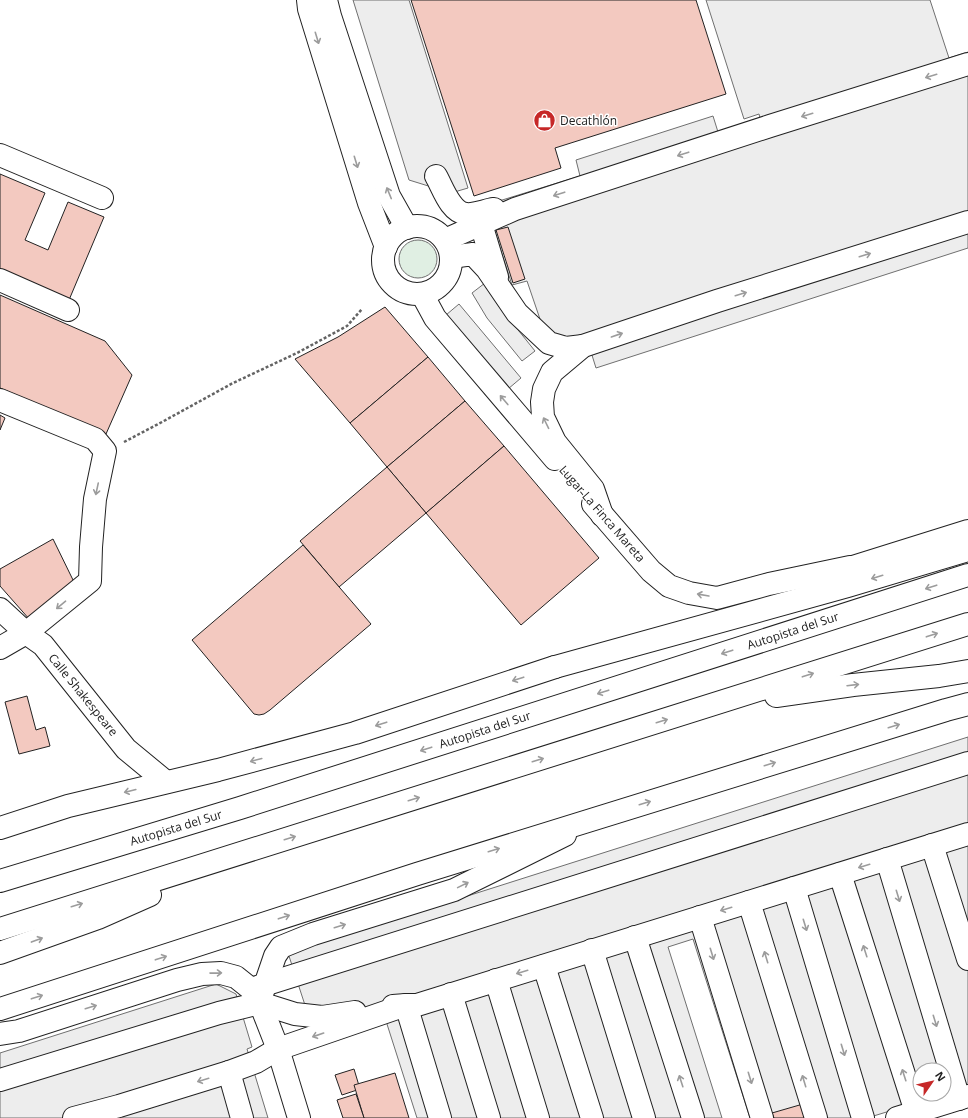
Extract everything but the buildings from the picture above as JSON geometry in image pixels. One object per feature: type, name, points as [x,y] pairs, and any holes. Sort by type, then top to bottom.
[{"type":"main road","points":[[308,0],[309,9],[369,203],[386,247]]},
{"type":"main road","points":[[326,0],[389,196],[407,228]]},
{"type":"main road","points":[[443,243],[515,209],[770,126],[968,64]]},
{"type":"main road","points":[[0,155],[102,198]]},
{"type":"main road","points":[[515,209],[504,206],[467,214],[460,212],[451,204],[436,176],[438,214],[443,243],[451,267],[447,277],[440,286],[432,291],[422,294],[410,293],[399,289],[390,281],[385,270],[383,259],[386,247],[395,235],[407,228],[416,226],[425,227],[443,243],[473,254],[487,269],[517,313],[548,343],[566,348],[583,346],[687,311],[968,222]]},
{"type":"main road","points":[[481,224],[500,288]]},
{"type":"main road","points":[[0,280],[68,310]]},
{"type":"main road","name":"Lugar La Finca Mareta","points":[[422,294],[434,318],[651,571],[669,586],[689,593],[717,598],[769,584],[850,567]]},
{"type":"main road","points":[[583,346],[552,372],[544,389],[542,402],[543,417],[555,442],[593,489],[602,515]]},
{"type":"main road","points":[[0,400],[95,439],[106,451],[95,499],[90,581],[26,633],[0,648]]},
{"type":"main road","points":[[933,541],[968,516]]},
{"type":"main road","points":[[0,828],[68,806],[218,770],[354,733],[555,667],[850,567],[968,531]]},
{"type":"main road","points":[[555,667],[848,586],[968,550]]},
{"type":"main road","name":"Autopista del Sur","points":[[0,881],[248,806],[968,575]]},
{"type":"main road","name":"Calle Shakespeare","points":[[0,609],[26,633],[43,645],[126,749],[166,782]]},
{"type":"main road","points":[[0,929],[968,624]]},
{"type":"main road","points":[[717,704],[968,671]]},
{"type":"main road","points":[[0,1009],[409,876],[968,704]]},
{"type":"main road","points":[[0,1080],[218,1013],[259,992],[968,763]]},
{"type":"main road","points":[[292,1116],[278,1049],[259,992],[275,956],[281,947],[312,934],[454,890],[608,814]]},
{"type":"main road","points":[[0,1034],[19,1030],[177,980],[202,974],[221,973],[236,977],[295,1014],[322,1017],[382,1006],[417,1005],[968,834]]},
{"type":"main road","points":[[932,845],[968,959]]},
{"type":"main road","points":[[0,952],[98,918],[253,850]]},
{"type":"main road","points":[[840,874],[906,1115],[963,1097],[887,859]]},
{"type":"main road","points":[[794,888],[863,1118]]},
{"type":"main road","points":[[749,902],[816,1118]]},
{"type":"main road","points":[[700,917],[762,1118]]},
{"type":"main road","points":[[635,937],[693,1118]]},
{"type":"main road","points":[[592,950],[644,1118]]},
{"type":"main road","points":[[544,966],[592,1118]]},
{"type":"main road","points":[[496,980],[538,1118]]},
{"type":"main road","points":[[451,994],[489,1118]]},
{"type":"main road","points":[[74,1118],[121,1112],[256,1062],[278,1049],[406,1005]]},
{"type":"main road","points":[[406,1005],[440,1118]]},
{"type":"main road","points":[[229,1072],[242,1118]]},
{"type":"path","points":[[106,451],[233,383],[303,350],[347,326],[362,309]]},
{"type":"green space","points":[[418,240],[431,246],[437,259],[431,272],[418,278],[405,272],[399,259],[405,246]]},
{"type":"shaded area","points":[[353,0],[409,0],[468,188],[451,193],[409,180]]},
{"type":"shaded area","points":[[706,0],[930,0],[949,58],[968,52],[968,248],[596,368],[591,352],[556,349],[542,325],[527,281],[512,285],[494,229],[508,224],[499,201],[580,176],[576,160],[713,116],[718,132],[760,118],[759,114],[744,119]]},
{"type":"shaded area","points":[[485,283],[498,305],[535,351],[522,361],[487,318],[472,293]]},
{"type":"shaded area","points":[[459,304],[521,378],[508,389],[446,315]]},
{"type":"shaded area","points":[[968,737],[968,1087],[952,1092],[952,1062],[912,1062],[912,1102],[919,1102],[867,1118],[750,1118],[693,939],[668,947],[722,1118],[417,1118],[386,1021],[317,1042],[288,953]]},
{"type":"shaded area","points":[[216,984],[236,994],[252,1047],[247,1049],[268,1118],[0,1118],[0,1053]]},
{"type":"place","name":"Decathlón","points":[[545,121]]}]
